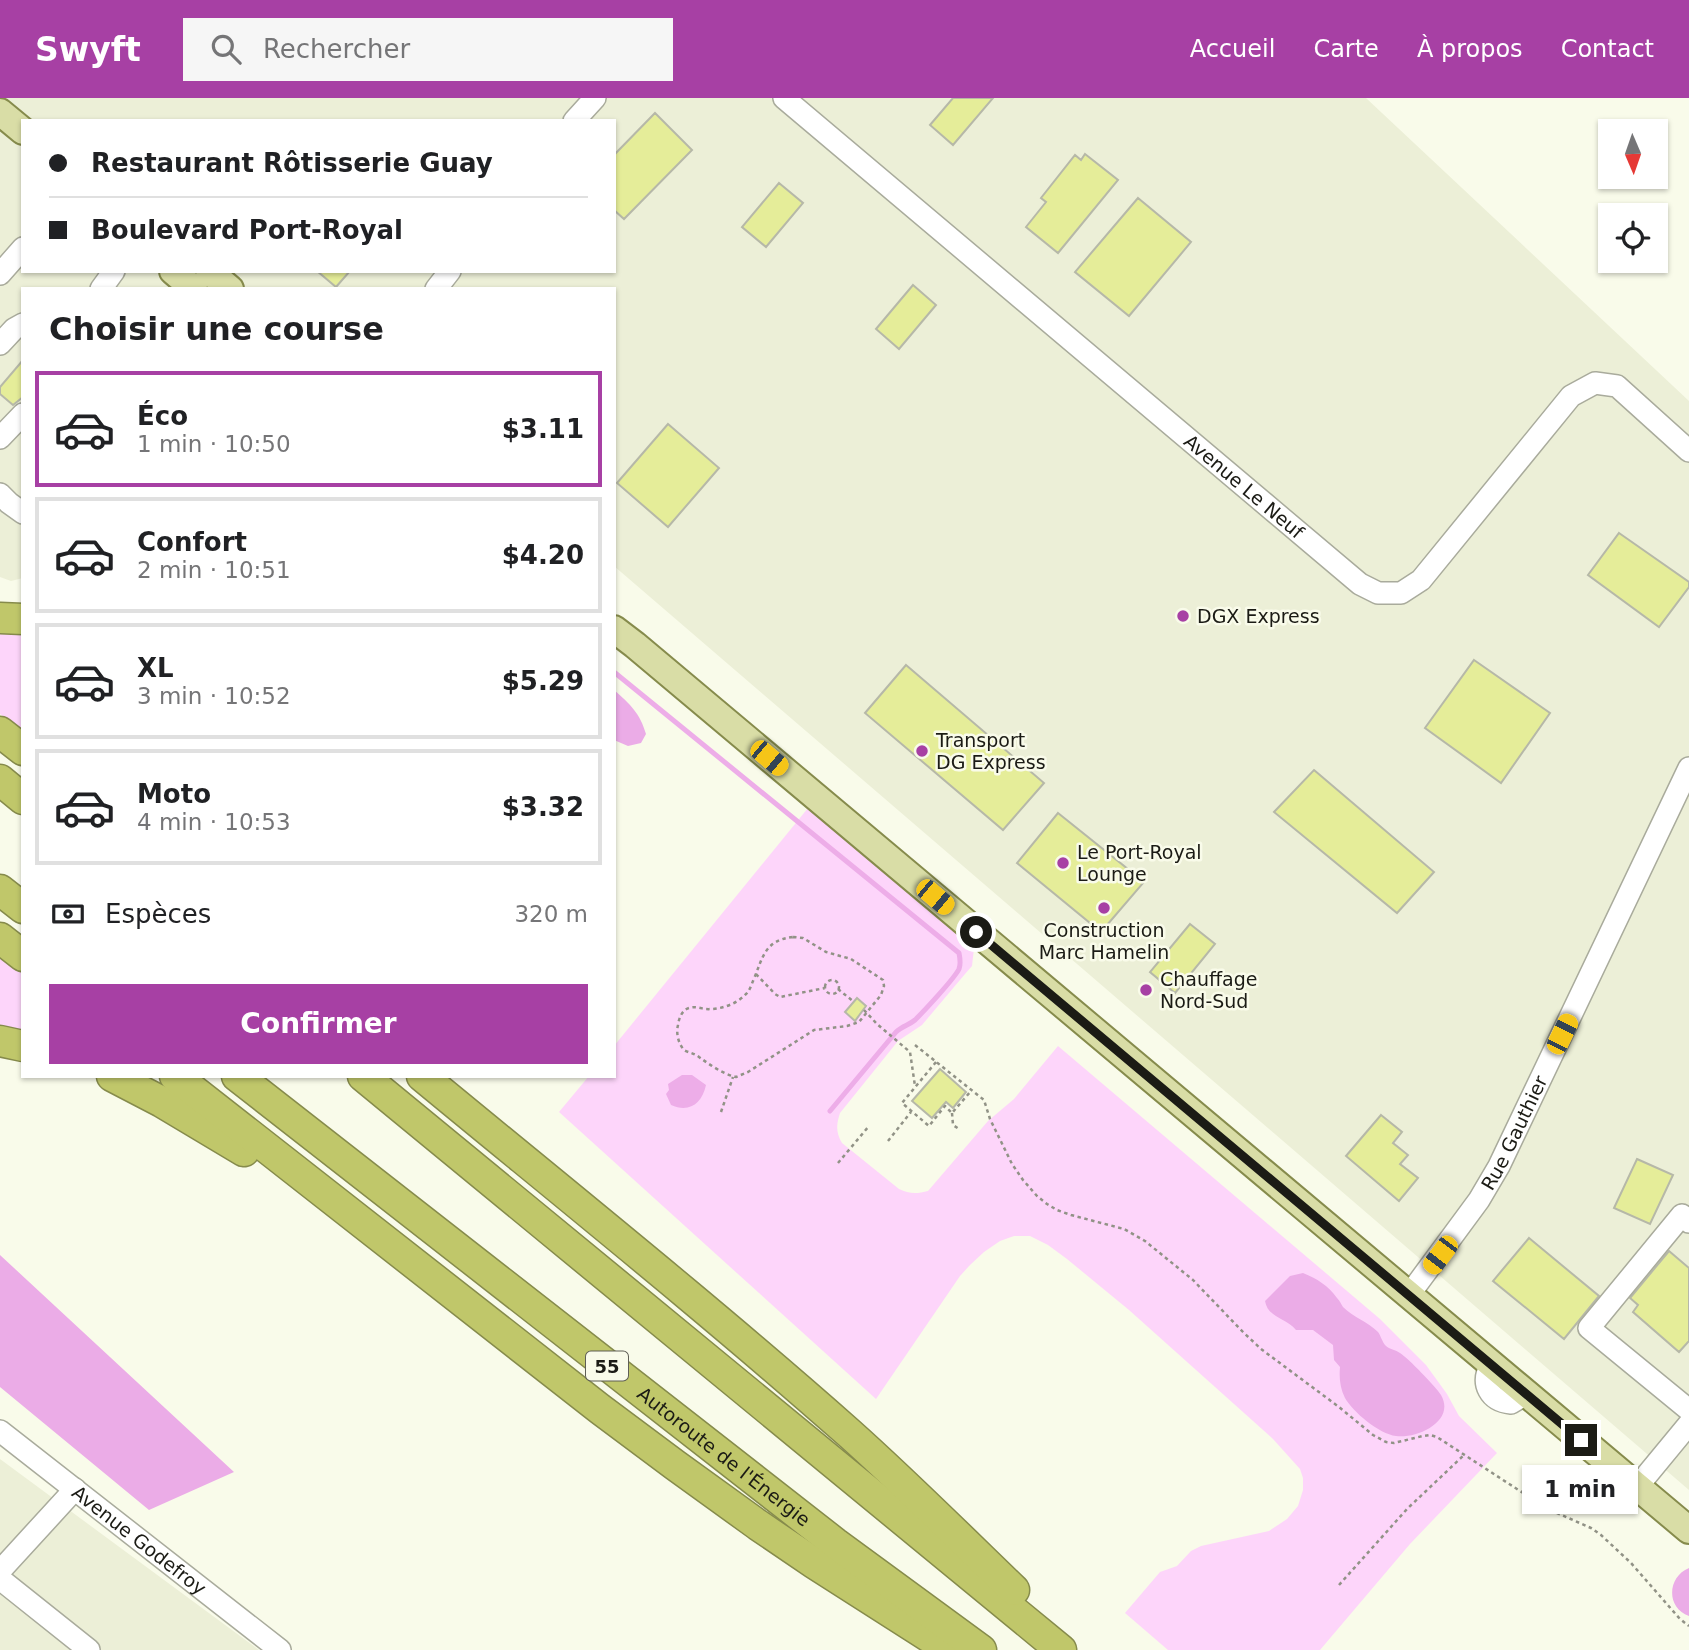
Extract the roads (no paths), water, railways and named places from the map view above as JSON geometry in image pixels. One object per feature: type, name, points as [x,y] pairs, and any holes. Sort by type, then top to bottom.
[{"type":"highway","points":[[0,618],[21,619]]},
{"type":"highway","points":[[0,732],[21,748]]},
{"type":"highway","points":[[0,780],[21,797]]},
{"type":"highway","points":[[0,890],[21,906]]},
{"type":"highway","points":[[0,938],[21,954]]},
{"type":"highway","points":[[0,1041],[21,1046]]},
{"type":"highway","points":[[116,1078],[342,1207]]},
{"type":"highway","points":[[177,1078],[600,1409],[703,1486],[814,1563],[950,1650]]},
{"type":"highway","name":"Autoroute de l'Énergie","points":[[240,1078],[835,1543],[981,1650]]},
{"type":"highway","points":[[365,1078],[1061,1650]]},
{"type":"highway","points":[[424,1078],[691,1297],[852,1435],[1078,1650]]},
{"type":"highway","points":[[442,1078],[486,1129]]},
{"type":"main road","points":[[0,113],[21,129]]},
{"type":"main road","points":[[175,273],[192,287]]},
{"type":"main road","points":[[211,273],[228,287]]},
{"type":"main road","points":[[616,629],[1689,1530]]},
{"type":"street","points":[[576,119],[595,98]]},
{"type":"street","name":"Avenue Le Neuf","points":[[784,98],[1360,584],[1378,593],[1401,593],[1421,580],[1571,396],[1595,383],[1617,386],[1689,451]]},
{"type":"street","points":[[0,274],[21,250]]},
{"type":"street","points":[[438,287],[448,273]]},
{"type":"street","points":[[0,344],[21,325]]},
{"type":"street","points":[[0,438],[21,416]]},
{"type":"street","name":"Rue Gauthier","points":[[1409,1296],[1461,1227],[1499,1166],[1689,768]]},
{"type":"street","points":[[1689,1222],[1682,1215],[1589,1328],[1689,1410]]},
{"type":"street","points":[[1637,1487],[1689,1424]]},
{"type":"street","name":"Avenue Godefroy","points":[[0,1431],[280,1650]]},
{"type":"street","points":[[0,1571],[75,1489]]},
{"type":"street","points":[[0,1579],[89,1650]]},
{"type":"waterway","points":[[616,674],[959,953],[960,967],[956,974],[915,1020],[896,1032],[830,1111]]},
{"type":"place","name":"DGX Express","points":[[1183,616]]},
{"type":"place","name":"Transport DG Express","points":[[922,751]]},
{"type":"place","name":"Le Port-Royal Lounge","points":[[1063,863]]},
{"type":"place","name":"Construction Marc Hamelin","points":[[1104,908]]},
{"type":"place","name":"Chauffage Nord-Sud","points":[[1146,990]]}]
